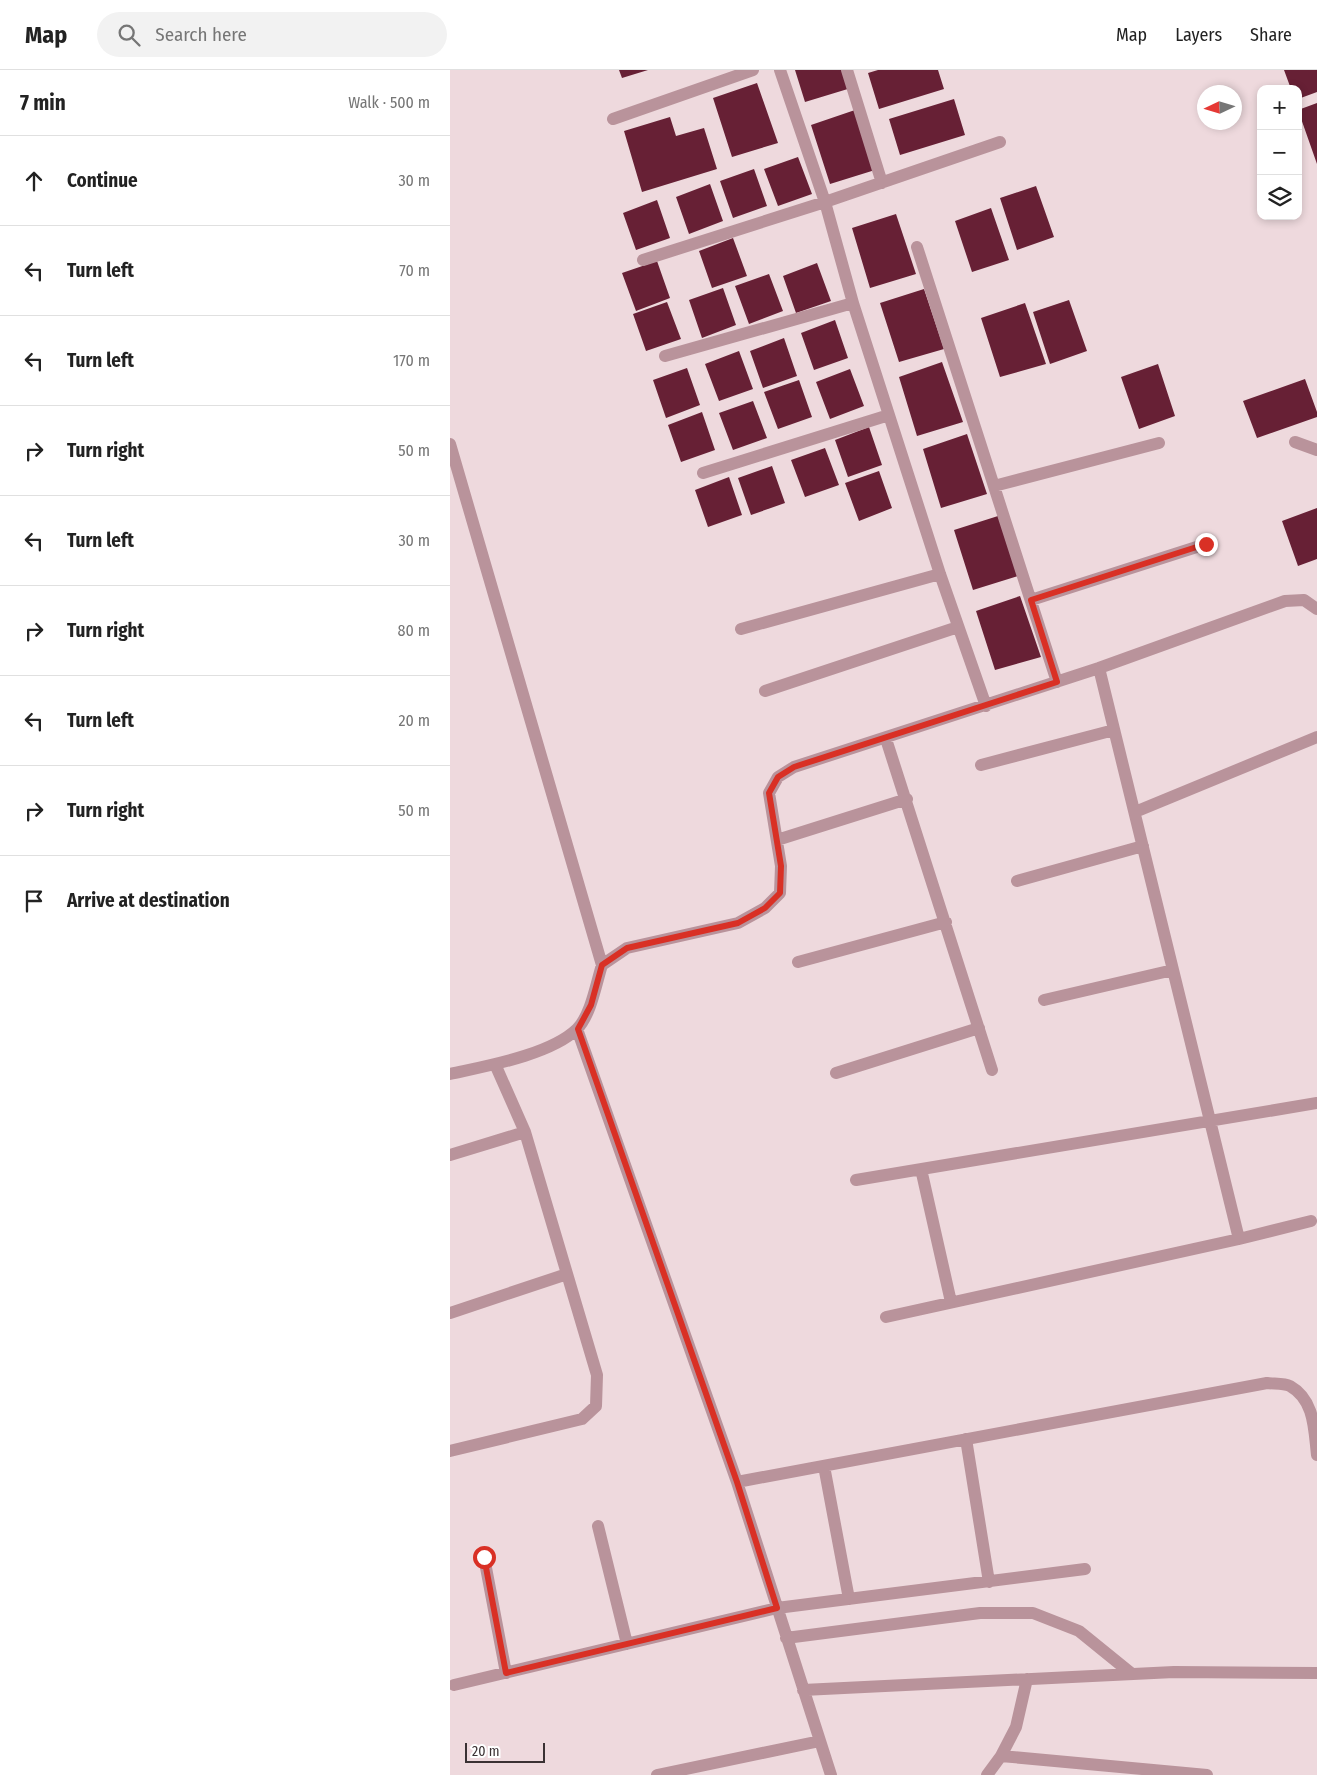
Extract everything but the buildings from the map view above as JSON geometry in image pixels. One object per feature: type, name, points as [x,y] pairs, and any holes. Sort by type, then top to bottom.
[{"type":"street","points":[[612,119],[752,70]]},
{"type":"street","points":[[780,70],[825,202],[853,303],[940,574],[986,706]]},
{"type":"street","points":[[847,70],[882,183]]},
{"type":"street","points":[[643,260],[825,202],[1000,142]]},
{"type":"street","points":[[917,247],[1057,682]]},
{"type":"street","points":[[665,356],[853,303]]},
{"type":"street","points":[[703,473],[889,415]]},
{"type":"street","points":[[1296,442],[1317,450]]},
{"type":"street","points":[[994,486],[1159,443]]},
{"type":"street","points":[[450,444],[602,965],[591,1005],[578,1029],[544,1049],[494,1064],[450,1074]]},
{"type":"street","points":[[1031,600],[1206,544]]},
{"type":"street","points":[[741,629],[940,574]]},
{"type":"street","points":[[602,965],[627,948],[738,923],[765,908],[780,893],[781,866],[769,793],[778,777],[794,767],[886,739],[1099,668],[1285,601],[1304,600],[1317,609]]},
{"type":"street","points":[[764,691],[958,627]]},
{"type":"street","points":[[1099,668],[1239,1239]]},
{"type":"street","points":[[981,765],[1114,730]]},
{"type":"street","points":[[1135,812],[1317,737]]},
{"type":"street","points":[[886,739],[907,799],[992,1070]]},
{"type":"street","points":[[777,840],[907,799]]},
{"type":"street","points":[[1017,881],[1143,846]]},
{"type":"street","points":[[798,962],[946,922]]},
{"type":"street","points":[[1044,1000],[1174,970]]},
{"type":"street","points":[[836,1073],[979,1028]]},
{"type":"street","points":[[578,1029],[737,1482],[831,1775]]},
{"type":"street","points":[[450,1451],[582,1419],[596,1406],[597,1375],[567,1274],[524,1132],[494,1064]]},
{"type":"street","points":[[856,1180],[1317,1103]]},
{"type":"street","points":[[450,1155],[524,1132]]},
{"type":"street","points":[[921,1169],[951,1302]]},
{"type":"street","points":[[886,1317],[1239,1239],[1311,1221]]},
{"type":"street","points":[[450,1313],[567,1274]]},
{"type":"street","points":[[737,1482],[1266,1383],[1288,1385],[1305,1398],[1313,1417],[1317,1455]]},
{"type":"street","points":[[966,1439],[989,1582]]},
{"type":"street","points":[[824,1466],[849,1599]]},
{"type":"street","points":[[598,1526],[627,1644]]},
{"type":"street","points":[[484,1557],[506,1673]]},
{"type":"street","points":[[454,1685],[777,1608],[1085,1569]]},
{"type":"street","points":[[786,1638],[980,1613],[1034,1613],[1079,1631],[1132,1674]]},
{"type":"street","points":[[803,1690],[1174,1672],[1317,1673]]},
{"type":"street","points":[[987,1775],[1016,1727],[1028,1679]]},
{"type":"street","points":[[658,1775],[820,1740]]},
{"type":"street","points":[[1000,1756],[1207,1775]]},
{"type":"route","points":[[484,1557],[506,1673],[777,1608],[737,1482],[578,1029],[591,1005],[602,965],[627,948],[738,923],[765,908],[780,893],[781,866],[769,793],[778,777],[794,767],[886,739],[1057,682],[1031,600],[1206,544]]}]
